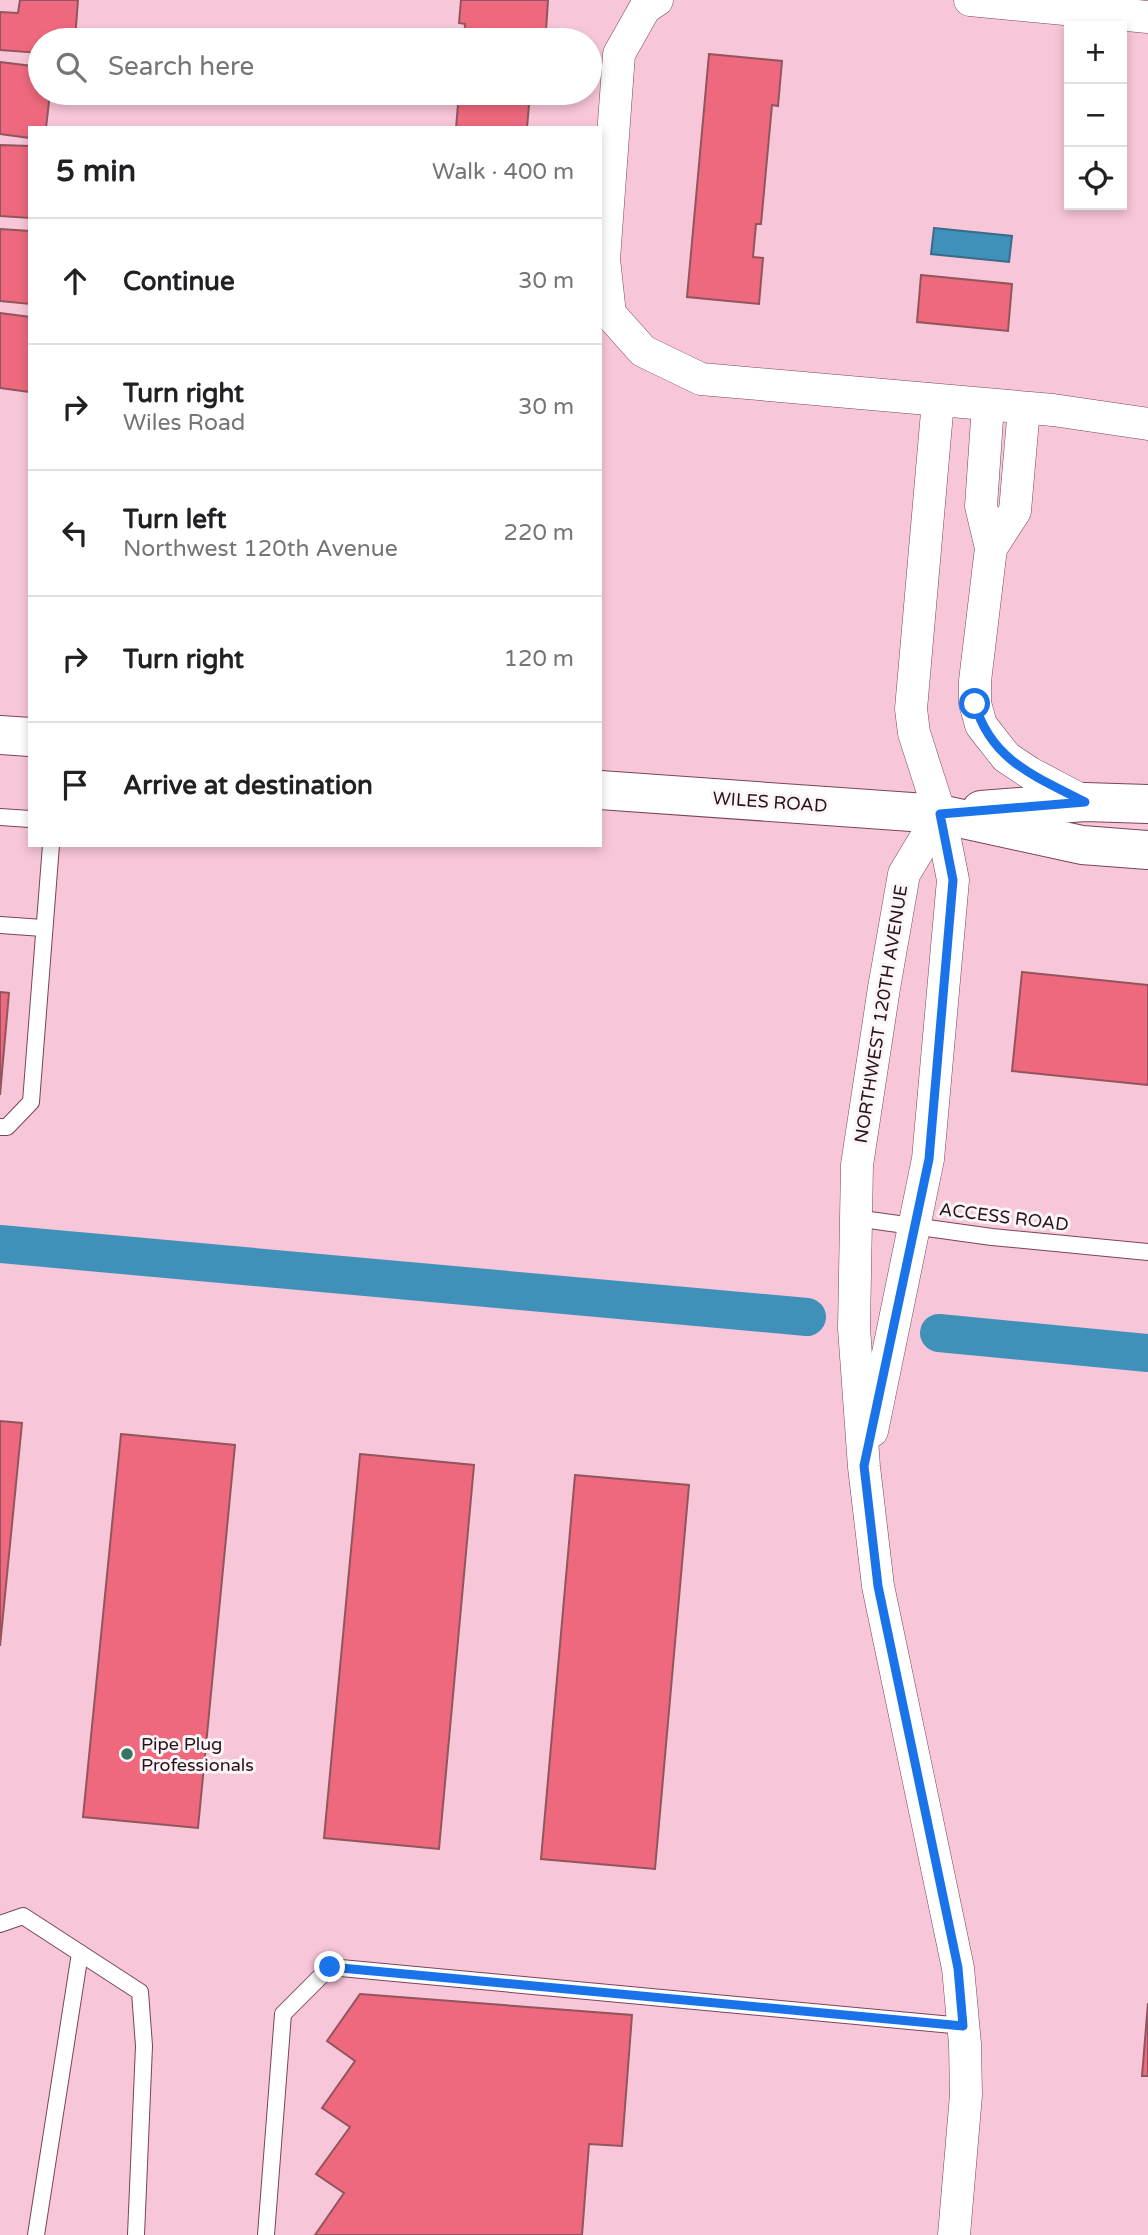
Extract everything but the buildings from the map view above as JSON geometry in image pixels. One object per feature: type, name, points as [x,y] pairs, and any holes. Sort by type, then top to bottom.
[{"type":"street","points":[[657,0],[645,8],[619,54],[604,259],[610,314],[643,351],[701,379],[1024,408],[1148,424]]},
{"type":"street","points":[[971,0],[1148,17]]},
{"type":"street","points":[[938,401],[911,709],[914,733],[940,814]]},
{"type":"street","points":[[988,405],[981,506],[991,548],[975,681],[975,704],[981,725],[1006,757],[1085,802]]},
{"type":"street","points":[[991,548],[1015,511],[1024,408]]},
{"type":"street","points":[[931,481],[982,484]]},
{"type":"street","points":[[0,734],[28,737]]},
{"type":"street","name":"WILES ROAD","points":[[602,790],[940,814],[1082,845],[1148,850]]},
{"type":"street","name":"WILES ROAD","points":[[940,814],[1085,802],[1148,804]]},
{"type":"street","name":"NORTHWEST 120TH AVENUE","points":[[940,814],[904,874],[859,1141],[854,1328],[864,1466],[878,1586],[958,1968],[966,2095],[954,2235]]},
{"type":"street","name":"NORTHWEST 120TH AVENUE","points":[[864,1466],[929,1159],[953,880],[940,814]]},
{"type":"lane","points":[[0,817],[28,819]]},
{"type":"lane","points":[[0,1127],[7,1127],[31,1102],[51,847]]},
{"type":"lane","points":[[0,925],[43,928]]},
{"type":"lane","name":"ACCESS ROAD","points":[[855,1218],[915,1224],[992,1237],[1148,1252]]},
{"type":"lane","points":[[0,1924],[23,1916],[140,1992],[144,2046],[136,2235]]},
{"type":"lane","points":[[36,2235],[80,1953]]},
{"type":"lane","points":[[266,2235],[283,2014],[330,1967],[963,2026]]},
{"type":"water","points":[[934,228],[1012,236],[1009,262],[931,254]]},
{"type":"waterway","points":[[0,1244],[807,1317]]},
{"type":"waterway","points":[[939,1333],[1148,1353]]},
{"type":"place","name":"Pipe Plug Professionals","points":[[127,1754]]},
{"type":"route","points":[[330,1967],[963,2026],[958,1968],[878,1586],[864,1466],[929,1159],[953,880],[940,814],[1085,802],[1006,757],[981,725],[975,704]]}]
